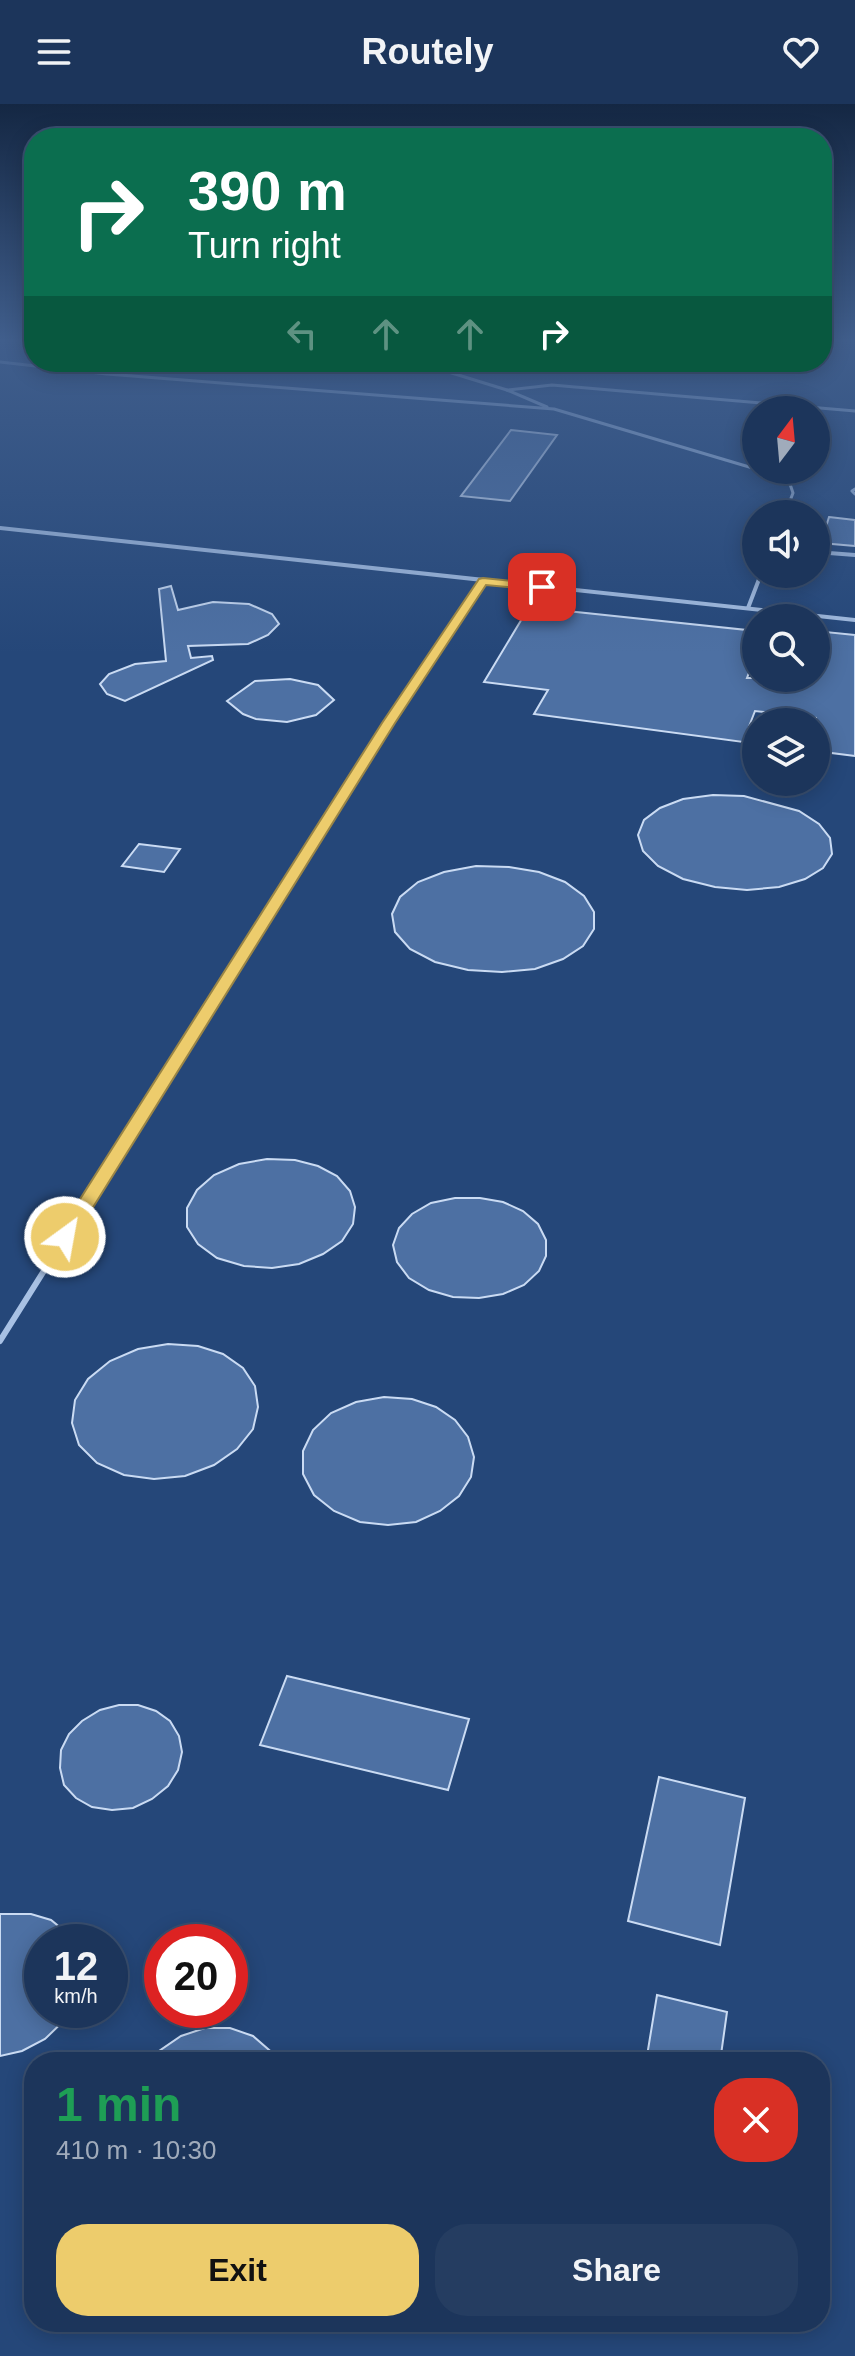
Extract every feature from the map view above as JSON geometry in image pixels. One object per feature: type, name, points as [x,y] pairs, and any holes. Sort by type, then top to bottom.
[{"type":"lane","points":[[668,443],[742,465]]},
{"type":"lane","points":[[0,528],[742,607]]},
{"type":"lane","points":[[830,553],[855,555]]},
{"type":"lane","points":[[0,1341],[380,736],[483,581]]},
{"type":"lane","points":[[830,617],[855,620]]},
{"type":"building","points":[[501,443],[551,443],[510,501],[461,496]]},
{"type":"building","points":[[830,517],[855,520],[855,546],[830,544]]},
{"type":"building","points":[[171,586],[178,610],[213,602],[249,604],[272,614],[279,624],[268,635],[248,644],[188,646],[191,658],[212,656],[213,660],[125,701],[107,694],[100,684],[109,674],[135,664],[166,661],[159,589]]},
{"type":"building","points":[[529,607],[742,630],[742,692],[830,692],[830,632],[855,635],[855,756],[830,753],[830,708],[742,708],[742,742],[534,714],[548,690],[484,682]]},
{"type":"building","points":[[290,679],[318,685],[334,700],[316,715],[287,722],[256,719],[243,714],[227,701],[255,681]]},
{"type":"building","points":[[713,795],[744,796],[799,811],[819,824],[830,838],[832,854],[823,868],[805,879],[779,887],[747,890],[715,887],[683,879],[658,866],[643,851],[638,835],[644,820],[660,808],[683,799]]},
{"type":"building","points":[[139,844],[180,849],[164,872],[122,866]]},
{"type":"building","points":[[476,866],[539,872],[565,882],[584,896],[594,912],[594,929],[583,946],[563,959],[535,969],[502,972],[468,970],[435,962],[410,949],[395,932],[392,914],[400,897],[418,882],[444,872]]},
{"type":"building","points":[[267,1159],[295,1160],[318,1166],[337,1176],[350,1191],[355,1207],[353,1224],[342,1241],[323,1254],[299,1264],[272,1268],[244,1266],[217,1258],[198,1244],[187,1227],[187,1208],[197,1190],[214,1175],[239,1164]]},
{"type":"building","points":[[455,1198],[503,1202],[523,1211],[538,1224],[546,1240],[546,1256],[539,1271],[524,1285],[503,1294],[479,1298],[453,1297],[429,1290],[409,1278],[397,1262],[393,1245],[399,1228],[412,1214],[431,1203]]},
{"type":"building","points":[[168,1344],[198,1346],[223,1354],[243,1368],[255,1386],[258,1407],[253,1429],[237,1449],[214,1465],[185,1476],[154,1479],[124,1475],[97,1463],[79,1445],[72,1423],[75,1400],[88,1379],[110,1361],[138,1349]]},
{"type":"building","points":[[384,1397],[412,1399],[436,1407],[455,1420],[468,1437],[474,1457],[471,1477],[459,1496],[440,1511],[416,1522],[388,1525],[360,1522],[334,1511],[314,1495],[303,1474],[303,1451],[313,1430],[331,1413],[356,1402]]},
{"type":"building","points":[[287,1676],[469,1719],[448,1790],[260,1745]]},
{"type":"building","points":[[119,1705],[138,1705],[156,1711],[170,1721],[179,1736],[182,1752],[178,1770],[168,1786],[152,1799],[133,1808],[112,1810],[92,1807],[76,1798],[64,1785],[60,1768],[61,1750],[69,1734],[82,1721],[100,1710]]},
{"type":"building","points":[[659,1777],[745,1798],[720,1945],[628,1921]]},
{"type":"building","points":[[0,1914],[31,1914],[56,1924],[24,1924],[24,2028],[56,2028],[45,2039],[22,2051],[0,2056]]},
{"type":"building","points":[[657,1995],[727,2012],[721,2052],[648,2052]]},
{"type":"building","points":[[205,2028],[230,2028],[253,2036],[271,2052],[158,2052],[181,2036]]},
{"type":"route","points":[[65,1237],[388,723],[483,581],[542,587]]}]
